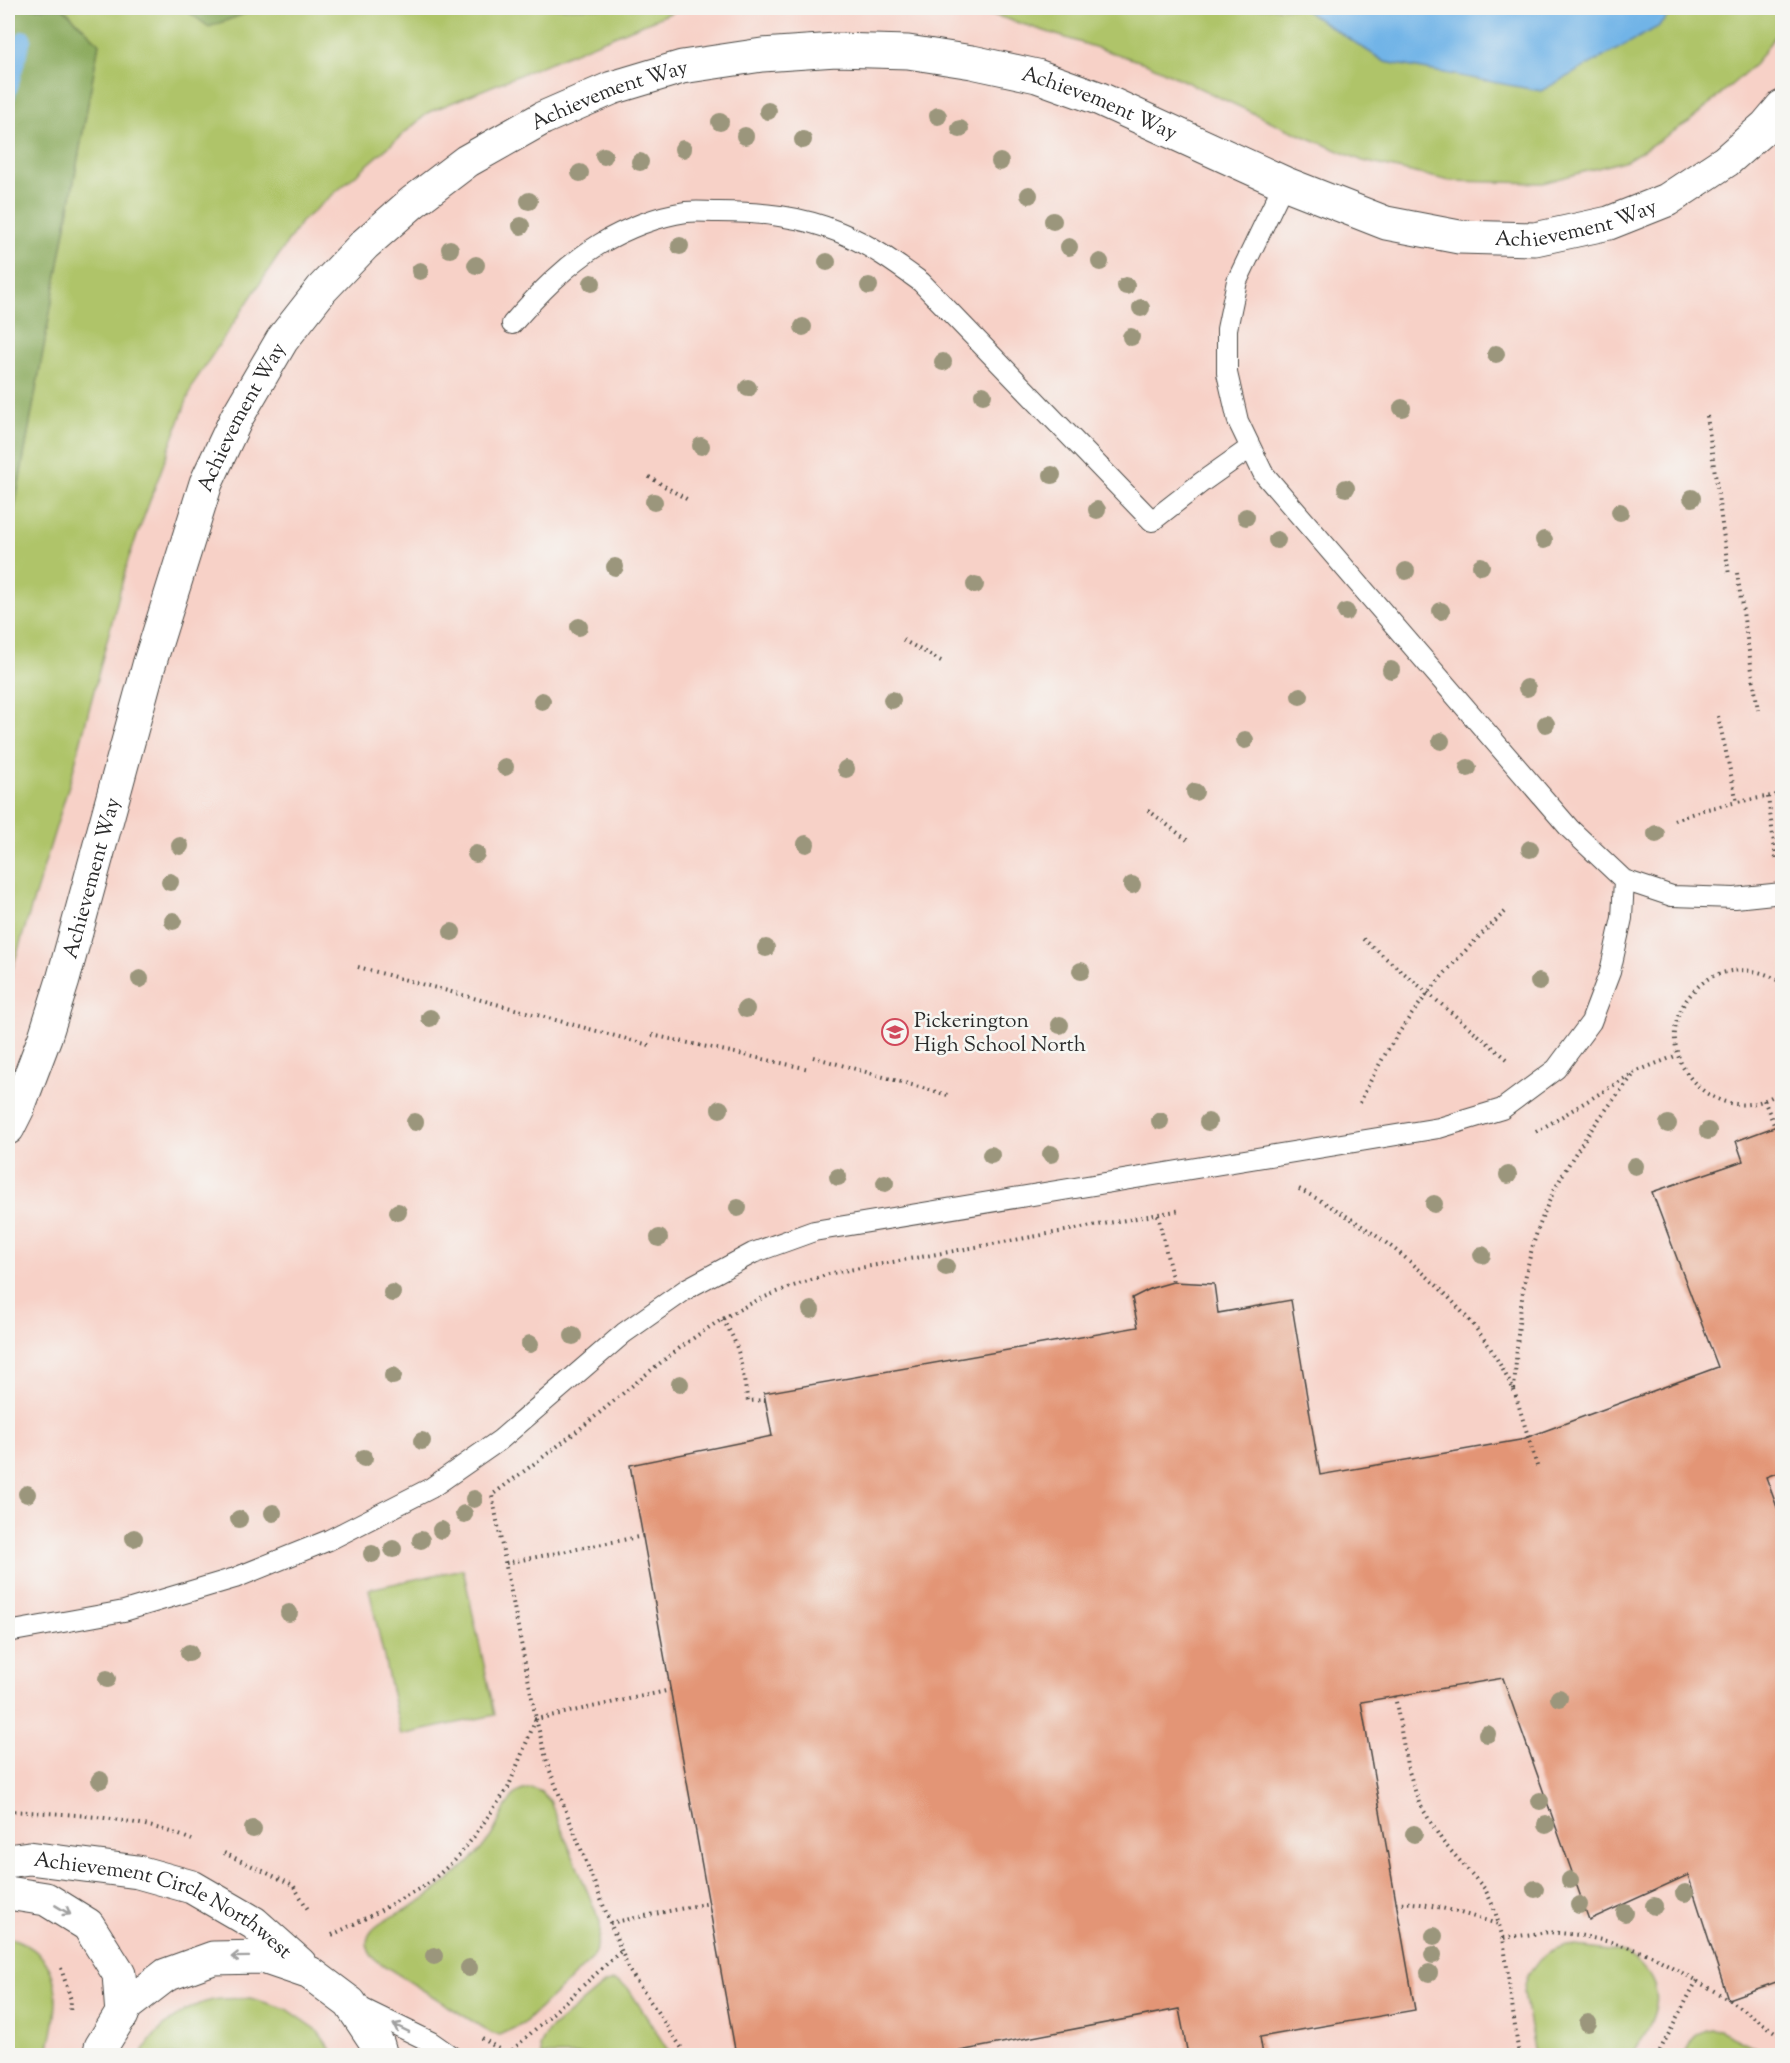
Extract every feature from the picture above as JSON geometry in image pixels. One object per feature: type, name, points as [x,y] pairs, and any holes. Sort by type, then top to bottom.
[{"type":"street","name":"Achievement Way","points":[[8,1128],[45,1037],[60,989],[149,665],[206,483],[237,417],[282,340],[322,289],[364,244],[413,202],[467,161],[543,118],[612,88],[672,70],[762,55],[836,50],[908,52],[972,62],[1037,76],[1098,98],[1284,183],[1386,223],[1459,237],[1535,239],[1609,223],[1667,201],[1777,125]]},
{"type":"street","name":"Achievement Circle Northwest","points":[[8,1861],[29,1858],[138,1872],[192,1887],[254,1923],[310,1973],[350,2002],[378,2044],[381,2055]]},
{"type":"street","name":"Achievement Circle Northwest","points":[[8,1893],[46,1899],[88,1924],[119,1974],[122,2014]]},
{"type":"street","name":"Achievement Circle Northwest","points":[[99,2055],[101,2047],[127,2005],[166,1975],[213,1958],[263,1957],[310,1973]]},
{"type":"lane","points":[[1284,183],[1237,281],[1227,328],[1227,373],[1238,421],[1263,473],[1570,830],[1624,880],[1672,896],[1735,898],[1782,893]]},
{"type":"lane","points":[[512,324],[537,295],[568,268],[601,244],[643,224],[685,212],[742,212],[794,217],[840,232],[884,255],[921,282],[1152,521],[1251,448]]},
{"type":"lane","points":[[8,1632],[124,1611],[235,1578],[329,1540],[431,1488],[500,1440],[624,1333],[688,1288],[753,1253],[814,1231],[1439,1128],[1502,1109],[1556,1069],[1591,1022],[1610,972],[1622,918],[1624,880]]},
{"type":"lane","points":[[350,2002],[451,2055]]},
{"type":"path","points":[[1707,416],[1729,575]]},
{"type":"path","points":[[650,477],[687,500]]},
{"type":"path","points":[[1737,573],[1758,710]]},
{"type":"path","points":[[903,640],[941,661]]},
{"type":"path","points":[[1718,716],[1737,802]]},
{"type":"path","points":[[1674,820],[1703,810],[1782,794]]},
{"type":"path","points":[[1768,797],[1782,893]]},
{"type":"path","points":[[1148,810],[1187,840]]},
{"type":"path","points":[[1288,1191],[1326,1184],[1376,1068],[1428,994],[1472,943],[1505,912]]},
{"type":"path","points":[[1363,939],[1508,1060]]},
{"type":"path","points":[[358,967],[649,1045]]},
{"type":"path","points":[[1782,984],[1759,972],[1738,969],[1717,974],[1699,985],[1685,1001],[1676,1020],[1674,1042],[1680,1062],[1691,1081],[1707,1095],[1729,1103],[1752,1104],[1774,1097],[1782,1090]]},
{"type":"path","points":[[652,1035],[809,1069]]},
{"type":"path","points":[[1532,1134],[1636,1071],[1678,1055]]},
{"type":"path","points":[[813,1057],[951,1096]]},
{"type":"path","points":[[1514,1390],[1520,1314],[1529,1263],[1540,1223],[1562,1176],[1586,1137],[1636,1071]]},
{"type":"path","points":[[1764,1100],[1774,1127]]},
{"type":"path","points":[[1299,1189],[1335,1208],[1372,1233],[1437,1285],[1489,1346],[1514,1390],[1537,1466]]},
{"type":"path","points":[[687,2055],[629,1970],[548,1766],[536,1719],[492,1495],[587,1424],[668,1358],[722,1320],[788,1287],[832,1273],[1182,1210]]},
{"type":"path","points":[[1158,1215],[1173,1282]]},
{"type":"path","points":[[722,1320],[729,1328],[736,1343],[748,1401],[765,1400]]},
{"type":"path","points":[[506,1563],[643,1536]]},
{"type":"path","points":[[536,1719],[671,1690]]},
{"type":"path","points":[[1395,1696],[1407,1765],[1419,1803],[1443,1842],[1485,1888],[1494,1908],[1503,1938],[1519,2055]]},
{"type":"path","points":[[326,1938],[429,1883],[455,1860],[508,1788],[536,1719]]},
{"type":"path","points":[[1396,1903],[1405,1902],[1427,1906],[1499,1924]]},
{"type":"path","points":[[610,1923],[709,1903]]},
{"type":"path","points":[[1503,1938],[1549,1932],[1615,1943],[1651,1955],[1697,1980],[1782,2037]]},
{"type":"path","points":[[508,2054],[621,1951]]},
{"type":"path","points":[[58,1960],[71,2000],[69,2021]]},
{"type":"path","points":[[1657,2055],[1697,1980]]},
{"type":"shaded area","name":"Pickerington High School North","points":[[8,8],[1782,8],[1782,2055],[8,2055]]},
{"type":"green space","points":[[8,8],[63,8],[99,43],[8,544]]},
{"type":"green space","points":[[63,8],[682,8],[429,112],[301,222],[193,384],[128,560],[72,775],[8,983],[8,544],[99,43]]},
{"type":"green space","points":[[183,8],[252,8],[249,12],[209,27]]},
{"type":"green space","points":[[945,8],[1782,8],[1782,26],[1755,64],[1689,122],[1627,160],[1543,183],[1450,181],[1363,161],[1285,128],[1148,64],[997,16]]},
{"type":"green space","points":[[463,1569],[495,1715],[401,1735],[369,1589]]},
{"type":"green space","points":[[532,1788],[541,1792],[550,1801],[600,1922],[599,1938],[590,1961],[523,2024],[499,2035],[491,2033],[375,1960],[368,1950],[367,1940],[377,1926],[426,1898],[463,1868],[490,1838],[515,1794]]},
{"type":"green space","points":[[8,1937],[27,1945],[41,1956],[50,1970],[55,1985],[55,2019],[47,2055],[8,2055]]},
{"type":"green space","points":[[1565,1946],[1628,1956],[1642,1966],[1652,1980],[1656,2005],[1650,2025],[1633,2055],[1535,2055],[1524,1993],[1525,1985],[1532,1969],[1543,1957]]},
{"type":"green space","points":[[613,1981],[628,1988],[671,2055],[541,2055],[540,2047],[548,2031],[604,1984]]},
{"type":"green space","points":[[250,1998],[287,2009],[316,2029],[335,2055],[141,2055],[162,2028],[181,2013],[213,2000]]},
{"type":"green space","points":[[1711,2029],[1720,2030],[1761,2050],[1765,2055],[1684,2055],[1697,2035]]},
{"type":"water","points":[[1301,8],[1676,8],[1658,27],[1541,91],[1385,62]]},
{"type":"building","points":[[1782,1124],[1782,1471],[1766,1477],[1782,1521],[1782,1980],[1728,1999],[1688,1875],[1589,1920],[1503,1678],[1361,1702],[1415,2010],[1260,2037],[1263,2055],[1188,2055],[1179,2009],[939,2055],[736,2055],[630,1465],[772,1436],[764,1393],[1138,1327],[1132,1298],[1152,1288],[1173,1282],[1214,1284],[1218,1313],[1291,1300],[1320,1475],[1520,1440],[1718,1367],[1652,1192],[1743,1161],[1736,1141]]},
{"type":"waterway","points":[[8,95],[24,38]]},
{"type":"place","name":"Pickerington High School North","points":[[895,1032]]}]
